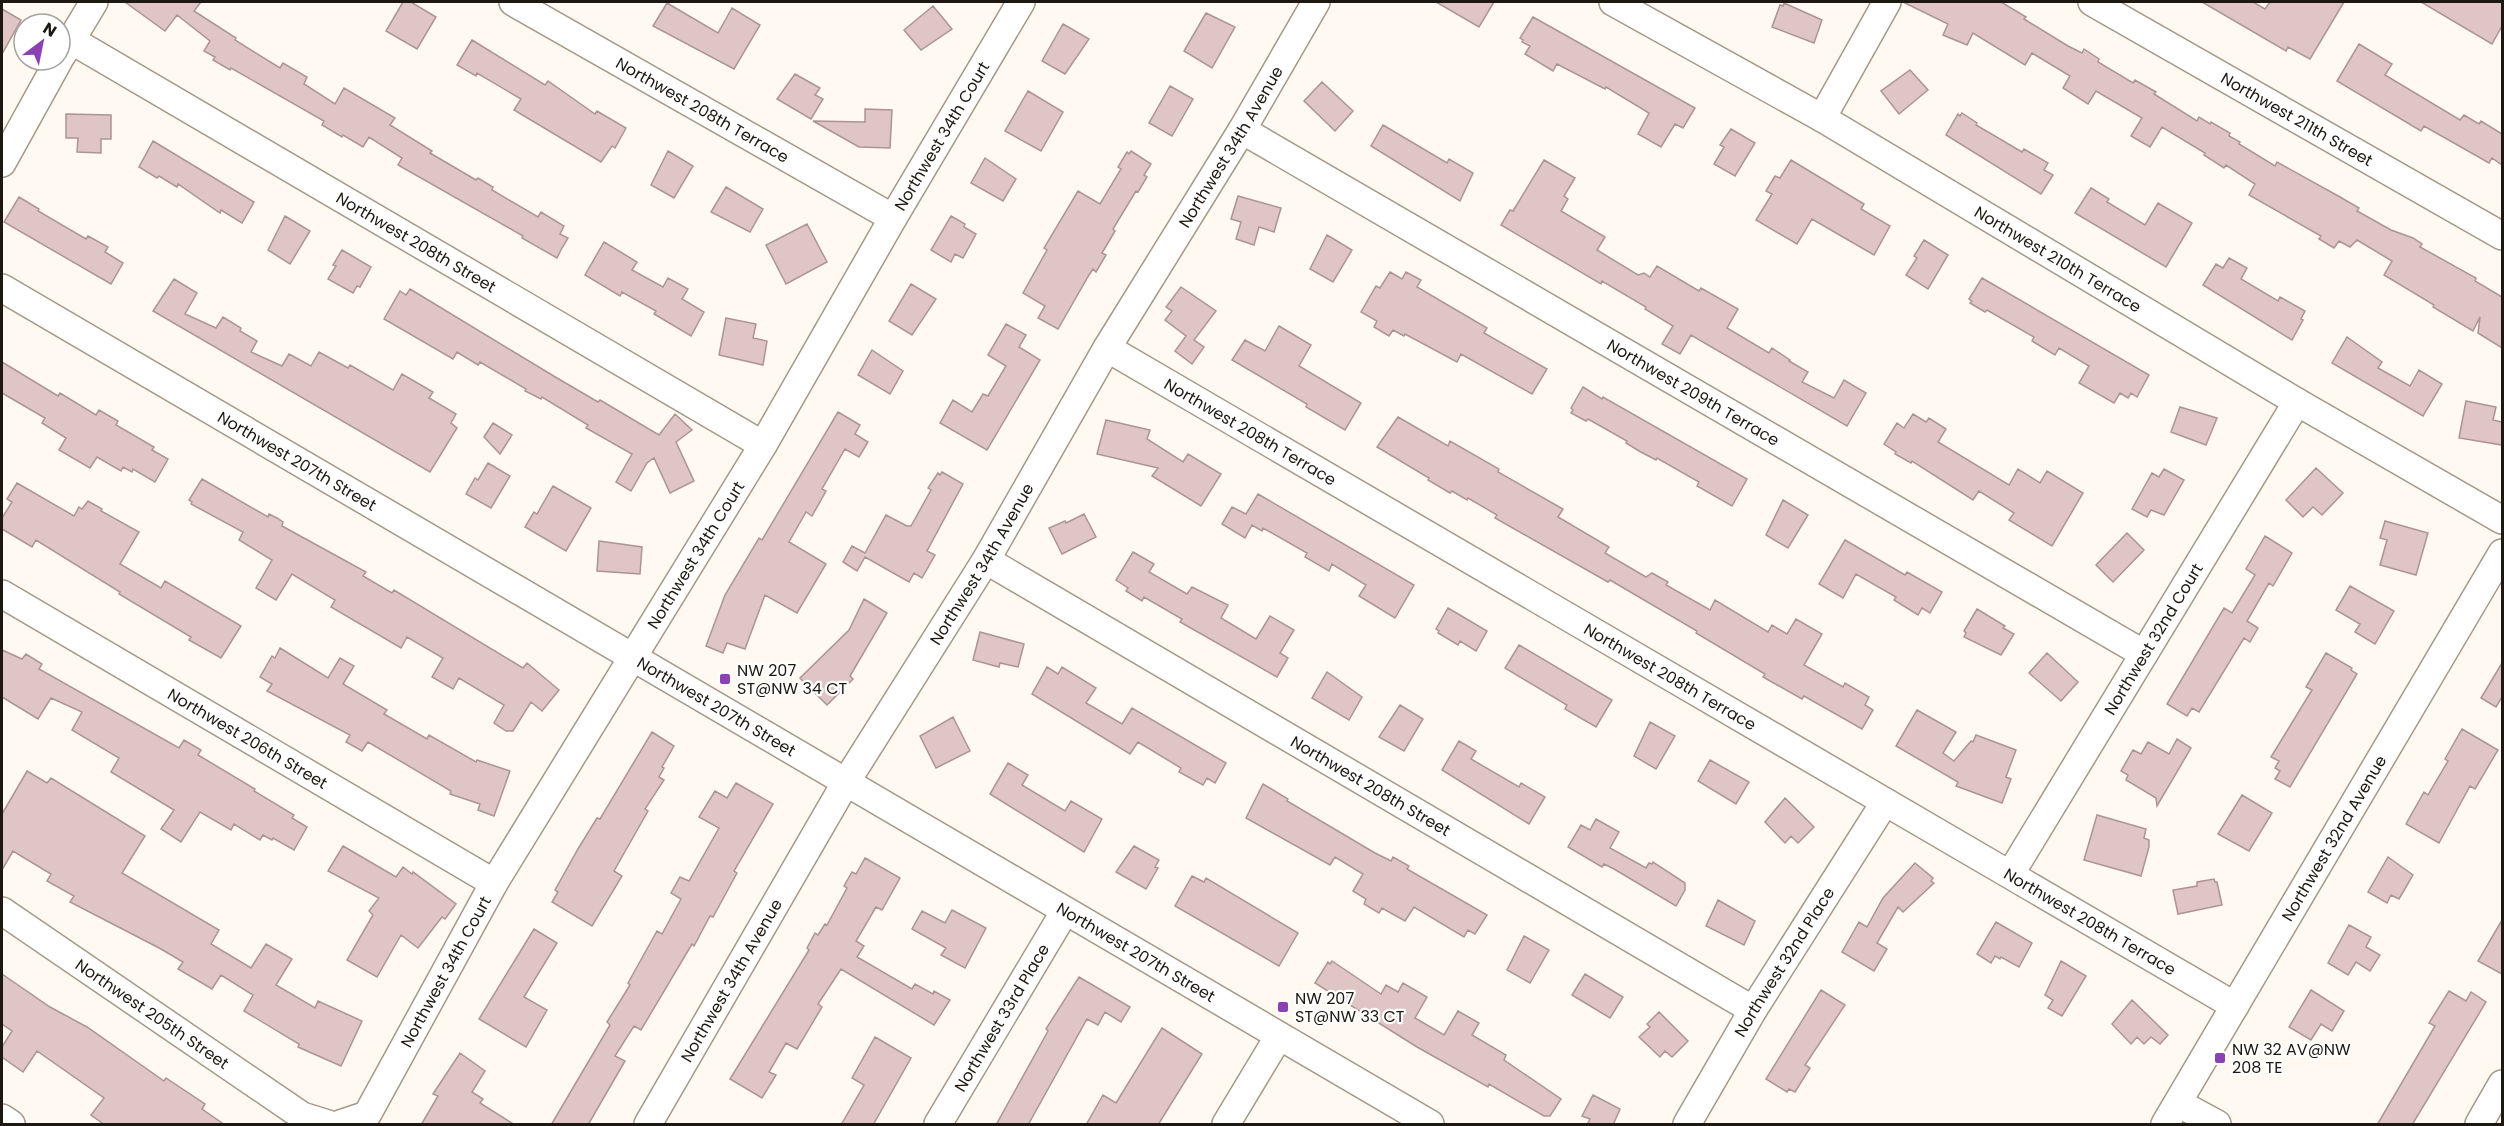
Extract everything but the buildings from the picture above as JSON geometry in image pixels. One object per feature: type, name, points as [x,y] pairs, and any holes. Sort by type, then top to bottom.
[{"type":"street","points":[[72,38],[94,2]]},
{"type":"street","name":"Northwest 208th Terrace","points":[[513,2],[893,218]]},
{"type":"street","name":"Northwest 34th Court","points":[[340,1125],[367,1115],[494,883],[763,445],[893,218],[1021,2]]},
{"type":"street","name":"Northwest 34th Avenue","points":[[648,1125],[846,782],[986,560],[1107,348],[1242,130],[1317,2]]},
{"type":"street","name":"Northwest 210th Terrace","points":[[1613,2],[1822,118],[2296,402],[2502,520]]},
{"type":"street","points":[[1822,118],[1887,2]]},
{"type":"street","name":"Northwest 211th Street","points":[[2092,2],[2502,236]]},
{"type":"street","name":"Northwest 208th Street","points":[[72,58],[763,445]]},
{"type":"street","points":[[2,163],[52,72]]},
{"type":"street","name":"Northwest 209th Terrace","points":[[1242,130],[2144,654]]},
{"type":"street","name":"Northwest 207th Street","points":[[2,288],[1430,1125]]},
{"type":"street","name":"Northwest 208th Terrace","points":[[1107,348],[2011,873],[2235,1006]]},
{"type":"street","name":"Northwest 32nd Court","points":[[2011,873],[2296,402]]},
{"type":"street","name":"Northwest 32nd Avenue","points":[[2172,1114],[2502,553]]},
{"type":"street","name":"Northwest 208th Street","points":[[986,560],[1753,1010]]},
{"type":"street","name":"Northwest 206th Street","points":[[2,594],[494,883]]},
{"type":"street","name":"Northwest 32nd Place","points":[[1687,1125],[1753,1010],[1886,802]]},
{"type":"street","name":"Northwest 205th Street","points":[[2,911],[302,1116],[328,1125]]},
{"type":"street","name":"Northwest 33rd Place","points":[[938,1125],[1065,911]]},
{"type":"street","points":[[1226,1125],[1279,1036]]},
{"type":"street","points":[[2479,1125],[2502,1084]]},
{"type":"street","points":[[2172,1114],[2217,1125]]},
{"type":"street","points":[[2,1118],[11,1125]]},
{"type":"place","name":"NW 207 ST@NW 34 CT","points":[[725,679]]},
{"type":"place","name":"NW 207 ST@NW 33 CT","points":[[1283,1007]]},
{"type":"place","name":"NW 32 AV@NW 208 TE","points":[[2220,1058]]}]
